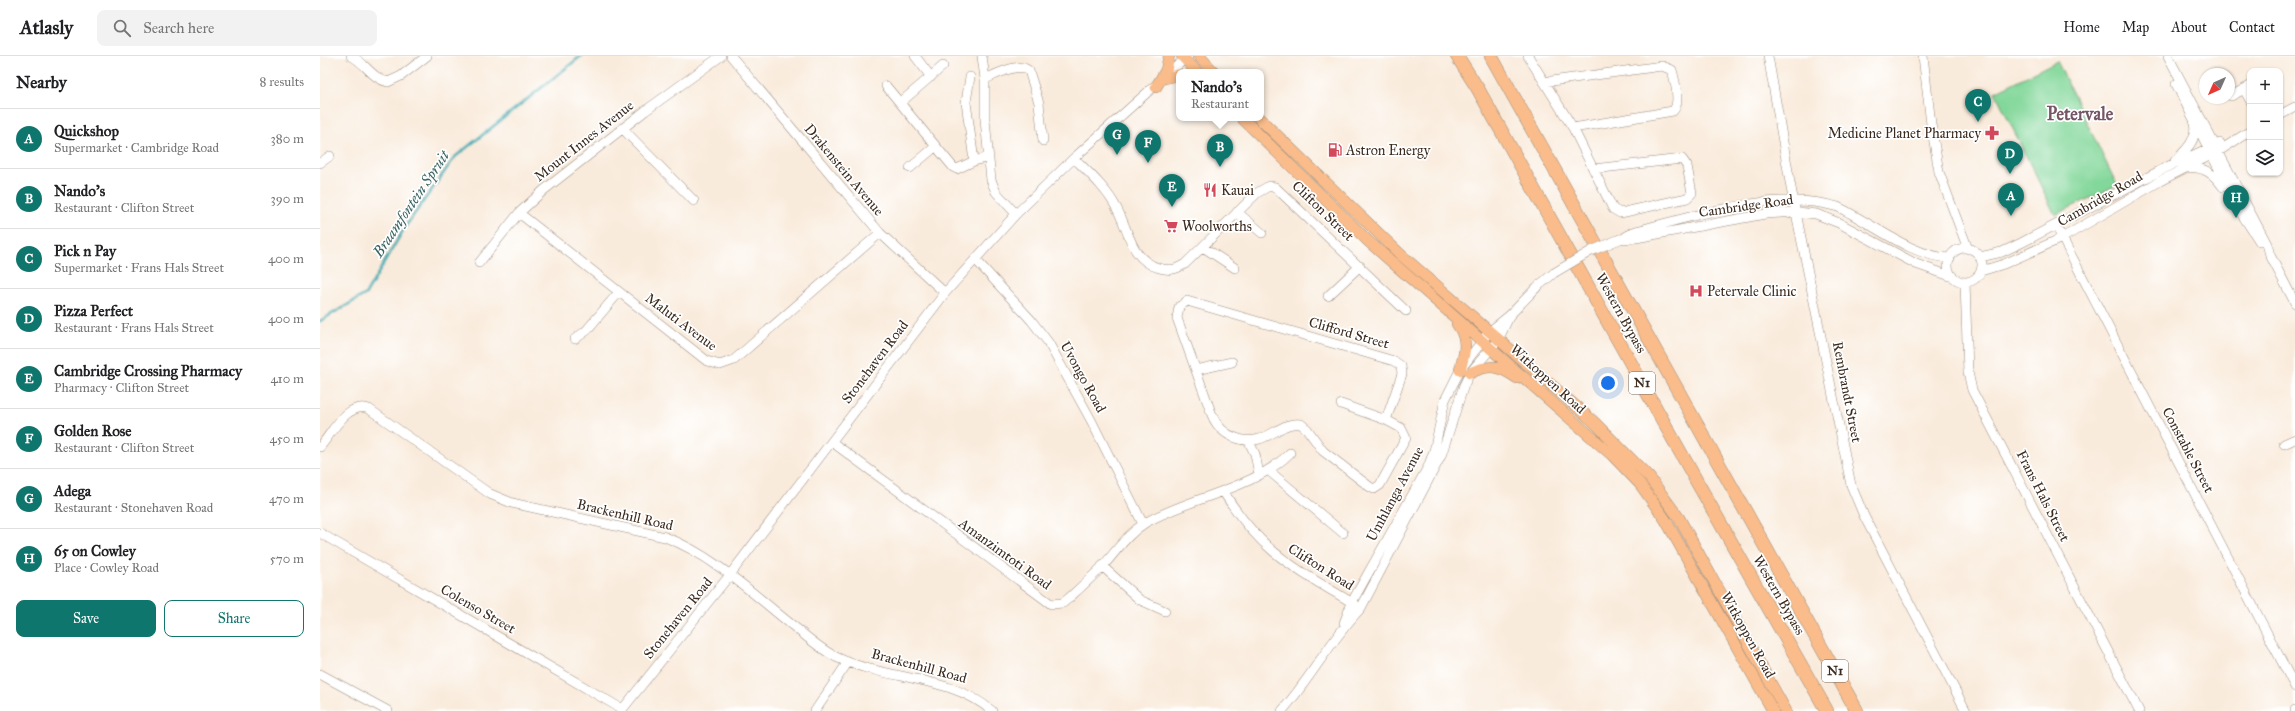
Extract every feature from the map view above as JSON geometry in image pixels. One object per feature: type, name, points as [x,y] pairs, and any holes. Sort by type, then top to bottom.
[{"type":"highway","name":"Western Bypass","points":[[1457,56],[1478,89],[1700,489],[1827,711]]},
{"type":"highway","name":"Western Bypass","points":[[1491,56],[1858,711]]},
{"type":"main road","points":[[1156,87],[1166,70],[1169,56]]},
{"type":"main road","points":[[1200,56],[1211,69]]},
{"type":"main road","points":[[1211,56],[1217,69]]},
{"type":"main road","points":[[1185,57],[1195,69]]},
{"type":"main road","points":[[1165,78],[1176,76]]},
{"type":"main road","name":"Witkoppen Road","points":[[1245,121],[1368,241],[1450,314],[1485,336]]},
{"type":"main road","name":"Witkoppen Road","points":[[1261,121],[1485,336],[1594,422],[1633,459],[1662,492],[1679,518],[1786,711]]},
{"type":"main road","points":[[1450,314],[1462,331],[1466,341],[1465,372],[1485,367],[1498,368],[1548,400]]},
{"type":"main road","name":"Witkoppen Road","points":[[1494,344],[1548,400],[1620,464],[1652,500],[1686,555],[1773,711]]},
{"type":"street","points":[[351,56],[359,60],[378,78],[388,82],[401,76],[428,56]]},
{"type":"street","name":"Mount Innes Avenue","points":[[479,263],[519,214],[544,190],[622,128],[721,56]]},
{"type":"street","name":"Drakenstein Avenue","points":[[731,56],[880,234],[945,293]]},
{"type":"street","points":[[915,56],[931,77]]},
{"type":"street","points":[[982,56],[985,79],[985,120],[991,180],[996,192],[1016,214]]},
{"type":"street","points":[[1528,56],[1573,128],[1610,205],[1620,213],[1687,198],[1692,193],[1687,166],[1682,159],[1675,158],[1593,169]]},
{"type":"street","name":"Rembrandt Street","points":[[1768,56],[1794,199],[1851,485],[1864,516],[1966,711]]},
{"type":"street","points":[[1923,56],[1938,168],[1962,230],[1964,249]]},
{"type":"street","points":[[2162,56],[2192,114],[2267,244],[2270,255]]},
{"type":"street","points":[[2168,56],[2213,149],[2241,213]]},
{"type":"street","name":"Stonehaven Road","points":[[622,710],[729,576],[945,293],[1016,214],[1074,158],[1156,87],[1185,57]]},
{"type":"street","points":[[900,103],[943,66]]},
{"type":"street","points":[[1544,82],[1662,66],[1672,70],[1677,100],[1676,108],[1673,111],[1573,128]]},
{"type":"street","points":[[985,79],[1014,68],[1023,68],[1029,71],[1039,103],[1043,141]]},
{"type":"street","points":[[970,77],[966,102],[974,161]]},
{"type":"street","points":[[886,86],[953,167],[957,169],[974,161],[989,157]]},
{"type":"street","points":[[2235,94],[2247,88]]},
{"type":"street","points":[[2283,113],[2295,107]]},
{"type":"street","points":[[2171,165],[2195,137],[2192,114]]},
{"type":"street","points":[[622,128],[694,201]]},
{"type":"street","name":"Cambridge Road","points":[[1980,258],[2002,252],[2056,226],[2171,165],[2229,143],[2247,133]]},
{"type":"street","points":[[910,168],[936,147]]},
{"type":"street","name":"Cambridge Road","points":[[1981,271],[2004,264],[2062,238],[2186,168],[2213,149]]},
{"type":"street","points":[[320,163],[330,156]]},
{"type":"street","name":"Clifton Street","points":[[1074,158],[1110,197],[1122,219],[1134,249],[1148,263],[1171,270],[1185,264],[1262,188],[1275,187],[1406,311]]},
{"type":"street","points":[[2186,168],[2198,168],[2210,172],[2221,184],[2270,255],[2295,303]]},
{"type":"street","name":"Cambridge Road","points":[[1485,336],[1510,316],[1537,287],[1554,273],[1592,251],[1622,239],[1633,232],[1767,201],[1794,199],[1824,202],[1838,207],[1919,251],[1941,258],[1950,258]]},
{"type":"street","points":[[1237,212],[1262,233]]},
{"type":"street","name":"Cambridge Road","points":[[1622,239],[1636,238],[1765,214],[1797,212],[1825,217],[1916,264],[1953,277]]},
{"type":"street","name":"Maluti Avenue","points":[[519,214],[714,365],[726,365],[734,360],[880,234]]},
{"type":"street","name":"Constable Street","points":[[2056,226],[2295,687]]},
{"type":"street","points":[[1203,247],[1235,268]]},
{"type":"street","points":[[1964,249],[1975,252],[1980,258],[1981,271],[1974,279],[1965,282],[1953,277],[1949,268],[1950,258],[1964,249]]},
{"type":"street","name":"Uvongo Road","points":[[975,259],[1031,320],[1048,342],[1091,420],[1143,524]]},
{"type":"street","points":[[1328,296],[1360,266]]},
{"type":"street","name":"Frans Hals Street","points":[[1965,282],[1968,372],[1972,390],[2139,711]]},
{"type":"street","points":[[575,339],[586,331],[619,292]]},
{"type":"street","name":"Clifford Street","points":[[1249,442],[1232,437],[1220,429],[1212,415],[1177,318],[1179,307],[1187,301],[1394,361],[1401,366],[1402,374],[1386,420]]},
{"type":"street","name":"Cambridge Road","points":[[1494,344],[1510,316]]},
{"type":"street","name":"Umhlanga Avenue","points":[[1343,627],[1352,602],[1428,467],[1434,451],[1445,400],[1465,372],[1485,336]]},
{"type":"street","name":"Umhlanga Avenue","points":[[1282,711],[1312,673],[1343,627],[1361,608],[1441,456],[1465,372],[1494,344]]},
{"type":"street","points":[[1196,370],[1232,362]]},
{"type":"street","points":[[1259,474],[1256,454],[1249,442],[1261,439],[1293,424],[1301,424],[1307,429],[1323,451],[1374,489],[1382,482],[1406,438],[1401,428],[1386,420],[1341,404]]},
{"type":"street","name":"Brackenhill Road","points":[[320,447],[344,417],[354,408],[364,407],[383,418],[477,485],[501,499],[534,508],[665,537],[691,549],[729,576],[817,645],[848,662],[958,690],[977,699],[992,711]]},
{"type":"street","points":[[2284,444],[2295,439]]},
{"type":"street","name":"Amanzimtoti Road","points":[[832,442],[1052,604],[1063,603],[1069,598],[1102,566],[1123,542],[1143,524],[1170,511],[1223,491],[1268,470],[1279,464],[1290,453]]},
{"type":"street","points":[[1268,470],[1343,533]]},
{"type":"street","name":"Clifton Road","points":[[1223,491],[1241,519],[1274,554],[1313,581],[1361,608]]},
{"type":"street","name":"Colenso Street","points":[[320,533],[622,710]]},
{"type":"street","points":[[1102,566],[1140,600],[1165,612]]},
{"type":"street","points":[[815,711],[848,662]]},
{"type":"street","points":[[320,674],[388,711]]},
{"type":"green space","points":[[2057,61],[2117,185],[2055,215],[1995,92]]},
{"type":"waterway","name":"Braamfontein Spruit","points":[[320,321],[366,294],[405,227],[455,157],[581,56]]},
{"type":"place","name":"Pick n Pay","points":[[1978,122]]},
{"type":"place","name":"Medicine Planet Pharmacy","points":[[1992,133]]},
{"type":"place","name":"Astron Energy","points":[[1335,150]]},
{"type":"place","name":"Adega","points":[[1117,155]]},
{"type":"place","name":"Golden Rose","points":[[1148,163]]},
{"type":"place","name":"Nando's","points":[[1220,167]]},
{"type":"place","name":"Pizza Perfect","points":[[2010,174]]},
{"type":"place","name":"Kauai","points":[[1210,190]]},
{"type":"place","name":"Cambridge Crossing Pharmacy","points":[[1172,207]]},
{"type":"place","name":"Quickshop","points":[[2011,216]]},
{"type":"place","name":"65 on Cowley","points":[[2236,218]]},
{"type":"place","name":"Woolworths","points":[[1171,226]]},
{"type":"place","name":"Petervale Clinic","points":[[1696,291]]},
{"type":"district","name":"Petervale","points":[[2080,114]]}]
